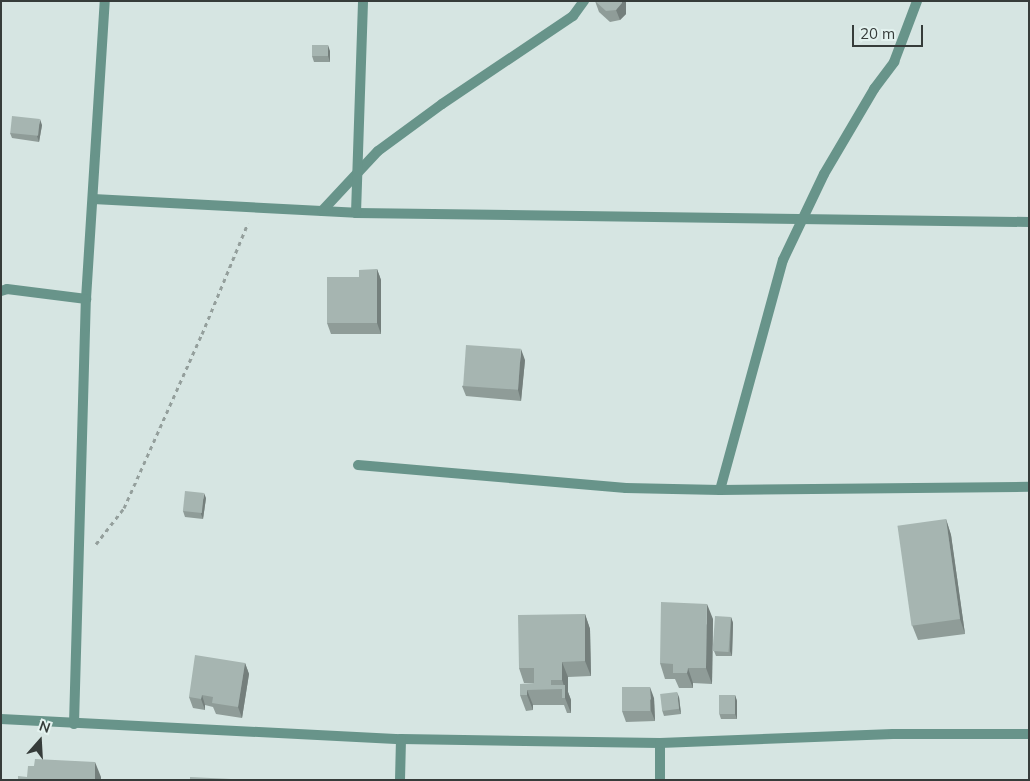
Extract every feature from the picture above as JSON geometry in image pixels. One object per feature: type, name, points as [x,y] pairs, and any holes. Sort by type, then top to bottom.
[{"type":"street","points":[[74,724],[86,299],[105,1]]},
{"type":"street","points":[[356,213],[363,1]]},
{"type":"street","points":[[322,211],[378,151],[442,104],[574,16],[584,1]]},
{"type":"street","points":[[720,490],[783,260],[824,174],[874,89],[894,62],[917,1]]},
{"type":"street","points":[[92,199],[356,213],[1029,222]]},
{"type":"street","points":[[1,291],[7,289],[86,299]]},
{"type":"street","points":[[358,465],[626,488],[720,490],[1029,487]]},
{"type":"street","points":[[1,718],[74,724],[401,739],[660,743],[893,734],[1029,734]]},
{"type":"street","points":[[400,780],[401,739]]},
{"type":"street","points":[[660,743],[660,780]]},
{"type":"path","points":[[78,566],[124,508],[202,334],[255,208]]},
{"type":"building","points":[[595,1],[622,1],[622,3],[616,10],[606,11]]},
{"type":"building","points":[[312,45],[328,45],[328,56],[312,56]]},
{"type":"building","points":[[12,116],[40,119],[38,136],[10,133]]},
{"type":"building","points":[[377,269],[377,323],[327,323],[327,277],[359,277],[359,270]]},
{"type":"building","points":[[466,345],[521,349],[518,390],[463,386]]},
{"type":"building","points":[[185,491],[204,493],[202,513],[183,511]]},
{"type":"building","points":[[946,519],[960,619],[912,626],[897,526]]},
{"type":"building","points":[[661,602],[707,604],[706,668],[688,668],[687,673],[673,673],[673,664],[660,663]]},
{"type":"building","points":[[585,614],[585,661],[562,662],[562,680],[551,680],[551,685],[565,685],[565,698],[562,698],[562,689],[527,690],[527,695],[520,695],[520,684],[534,683],[534,668],[519,668],[518,615]]},
{"type":"building","points":[[715,616],[731,617],[729,652],[713,651]]},
{"type":"building","points":[[195,655],[245,663],[238,707],[212,703],[213,697],[202,695],[201,699],[189,697]]},
{"type":"building","points":[[622,687],[650,687],[650,711],[622,711]]},
{"type":"building","points":[[677,692],[679,709],[662,711],[660,694]]},
{"type":"building","points":[[719,695],[735,695],[735,714],[719,714]]},
{"type":"building","points":[[35,759],[95,762],[95,780],[18,780],[18,776],[27,777],[28,766],[34,766]]},
{"type":"building","points":[[190,777],[231,779],[231,780],[190,780]]}]
